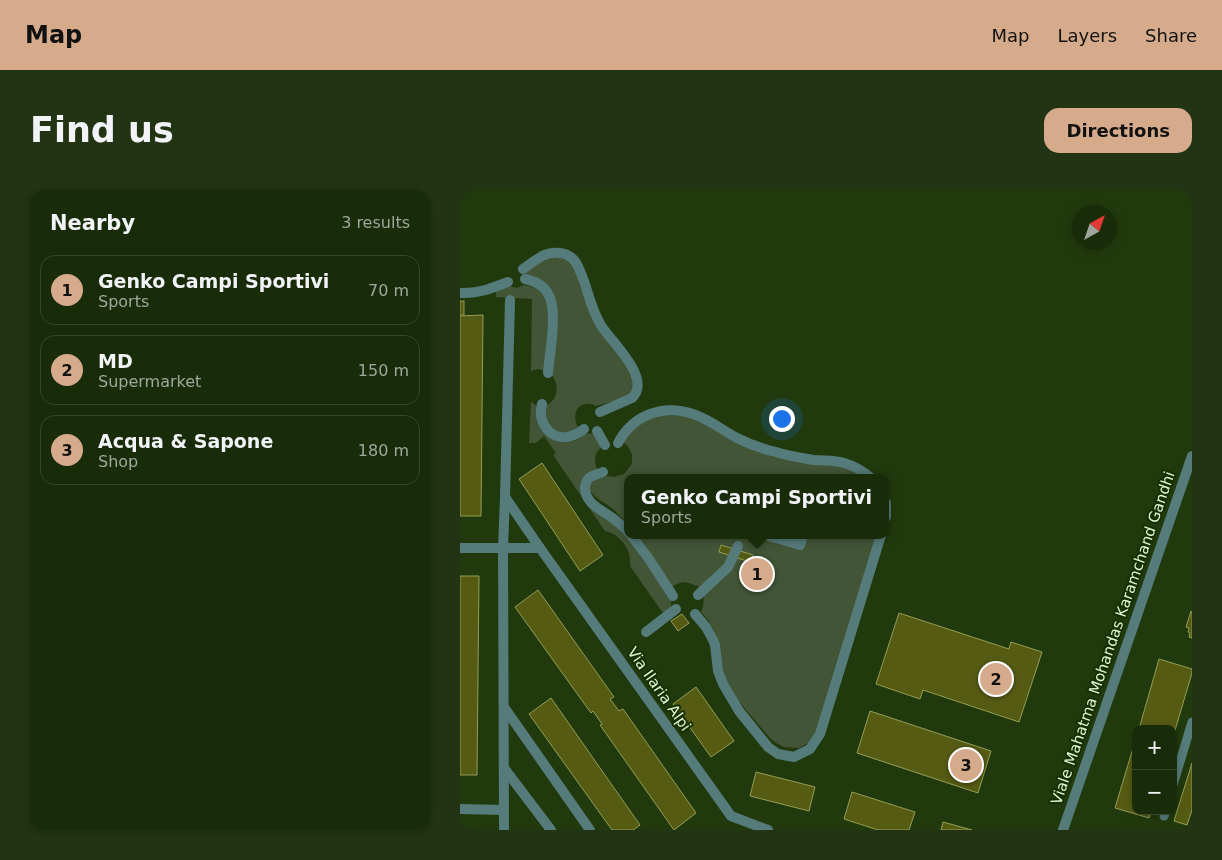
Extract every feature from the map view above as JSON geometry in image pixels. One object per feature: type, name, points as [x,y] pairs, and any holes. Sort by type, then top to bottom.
[{"type":"street","points":[[548,373],[553,317],[551,300],[544,289],[524,274],[537,259],[548,254],[560,253],[567,255],[573,260],[581,274],[598,320],[634,370],[638,382],[638,391],[632,398],[600,412]]},
{"type":"street","points":[[460,293],[484,291],[508,282]]},
{"type":"street","points":[[504,830],[503,548],[510,300]]},
{"type":"street","points":[[542,404],[542,420],[550,432],[566,438],[584,429]]},
{"type":"street","points":[[618,443],[629,426],[650,413],[677,411],[693,414],[758,447],[812,460],[842,462],[857,468],[865,474]]},
{"type":"street","points":[[598,431],[605,445]]},
{"type":"street","name":"Viale Mahatma Mohandas Karamchand Gandhi","points":[[1063,830],[1192,456]]},
{"type":"street","points":[[603,472],[586,481],[587,494],[596,508],[613,518],[624,528]]},
{"type":"street","name":"Via Ilaria Alpi","points":[[505,497],[731,816],[768,830]]},
{"type":"street","points":[[634,539],[673,596]]},
{"type":"street","points":[[780,539],[800,545],[802,539]]},
{"type":"street","points":[[695,614],[706,627],[713,640],[718,671],[723,684],[739,711],[768,747],[778,754],[794,757],[810,749],[820,734],[880,539]]},
{"type":"street","points":[[698,595],[728,567],[738,546]]},
{"type":"street","points":[[460,548],[540,548]]},
{"type":"street","points":[[646,632],[676,609]]},
{"type":"street","points":[[504,707],[590,830]]},
{"type":"street","points":[[504,768],[550,830]]},
{"type":"street","points":[[460,809],[504,810]]},
{"type":"lane","points":[[1177,775],[1189,744],[1192,722]]},
{"type":"green space","points":[[564,257],[574,266],[595,320],[629,367],[636,386],[628,397],[596,406],[590,404],[581,405],[575,417],[578,427],[570,431],[556,432],[549,427],[544,406],[553,400],[557,388],[551,374],[556,306],[527,277],[525,271],[542,259]]},
{"type":"green space","points":[[524,285],[539,291],[549,305],[545,371],[538,369],[531,371],[532,299],[496,297],[496,291],[508,286],[517,288]]},
{"type":"green space","points":[[531,402],[539,407],[543,428],[546,434],[554,440],[571,442],[582,437],[585,433],[594,433],[601,447],[595,459],[598,471],[582,485],[624,533],[624,539],[629,539],[670,597],[671,607],[665,616],[630,566],[629,555],[624,544],[616,536],[605,531],[553,455],[556,453],[544,436],[536,443],[529,443]]},
{"type":"green space","points":[[663,415],[684,416],[701,421],[725,436],[845,467],[858,474],[624,474],[632,464],[632,454],[627,445],[623,443],[640,425],[650,419]]},
{"type":"green space","points":[[624,474],[624,520],[598,499],[589,489],[591,482],[607,476],[614,477]]},
{"type":"green space","points":[[640,539],[876,539],[816,733],[808,743],[799,748],[784,747],[776,743],[735,697],[724,675],[714,631],[709,621],[701,612],[703,598],[700,588],[697,585],[684,582],[672,587]]},
{"type":"building","points":[[460,301],[464,301],[464,315],[460,315]]},
{"type":"building","points":[[483,315],[481,516],[460,516],[460,316]]},
{"type":"building","points":[[542,463],[603,555],[580,571],[519,479]]},
{"type":"building","points":[[721,545],[753,555],[750,562],[719,552]]},
{"type":"building","points":[[460,576],[479,576],[477,775],[460,775]]},
{"type":"building","points":[[538,590],[614,697],[610,699],[619,711],[623,709],[696,813],[674,830],[600,725],[602,724],[593,711],[591,713],[515,607]]},
{"type":"building","points":[[1191,611],[1192,638],[1189,637],[1189,628],[1186,627]]},
{"type":"building","points":[[899,613],[1009,649],[1011,642],[1042,652],[1019,722],[923,690],[920,699],[876,684]]},
{"type":"building","points":[[682,614],[689,623],[678,631],[671,621]]},
{"type":"building","points":[[1159,659],[1192,669],[1177,725],[1140,725]]},
{"type":"building","points":[[696,687],[734,741],[711,757],[673,704]]},
{"type":"building","points":[[551,698],[640,825],[633,830],[612,830],[529,714]]},
{"type":"building","points":[[870,711],[991,751],[978,793],[857,753]]},
{"type":"building","points":[[1132,751],[1132,813],[1115,808]]},
{"type":"building","points":[[1192,763],[1192,810],[1187,825],[1174,821]]},
{"type":"building","points":[[756,772],[815,787],[809,811],[750,796]]},
{"type":"building","points":[[852,792],[915,812],[909,830],[878,830],[844,819]]},
{"type":"building","points":[[1139,815],[1150,815],[1149,818]]},
{"type":"building","points":[[943,822],[972,830],[941,830]]},
{"type":"place","name":"Genko Campi Sportivi","points":[[757,574]]},
{"type":"place","name":"MD","points":[[996,679]]},
{"type":"place","name":"Acqua & Sapone","points":[[966,765]]}]
